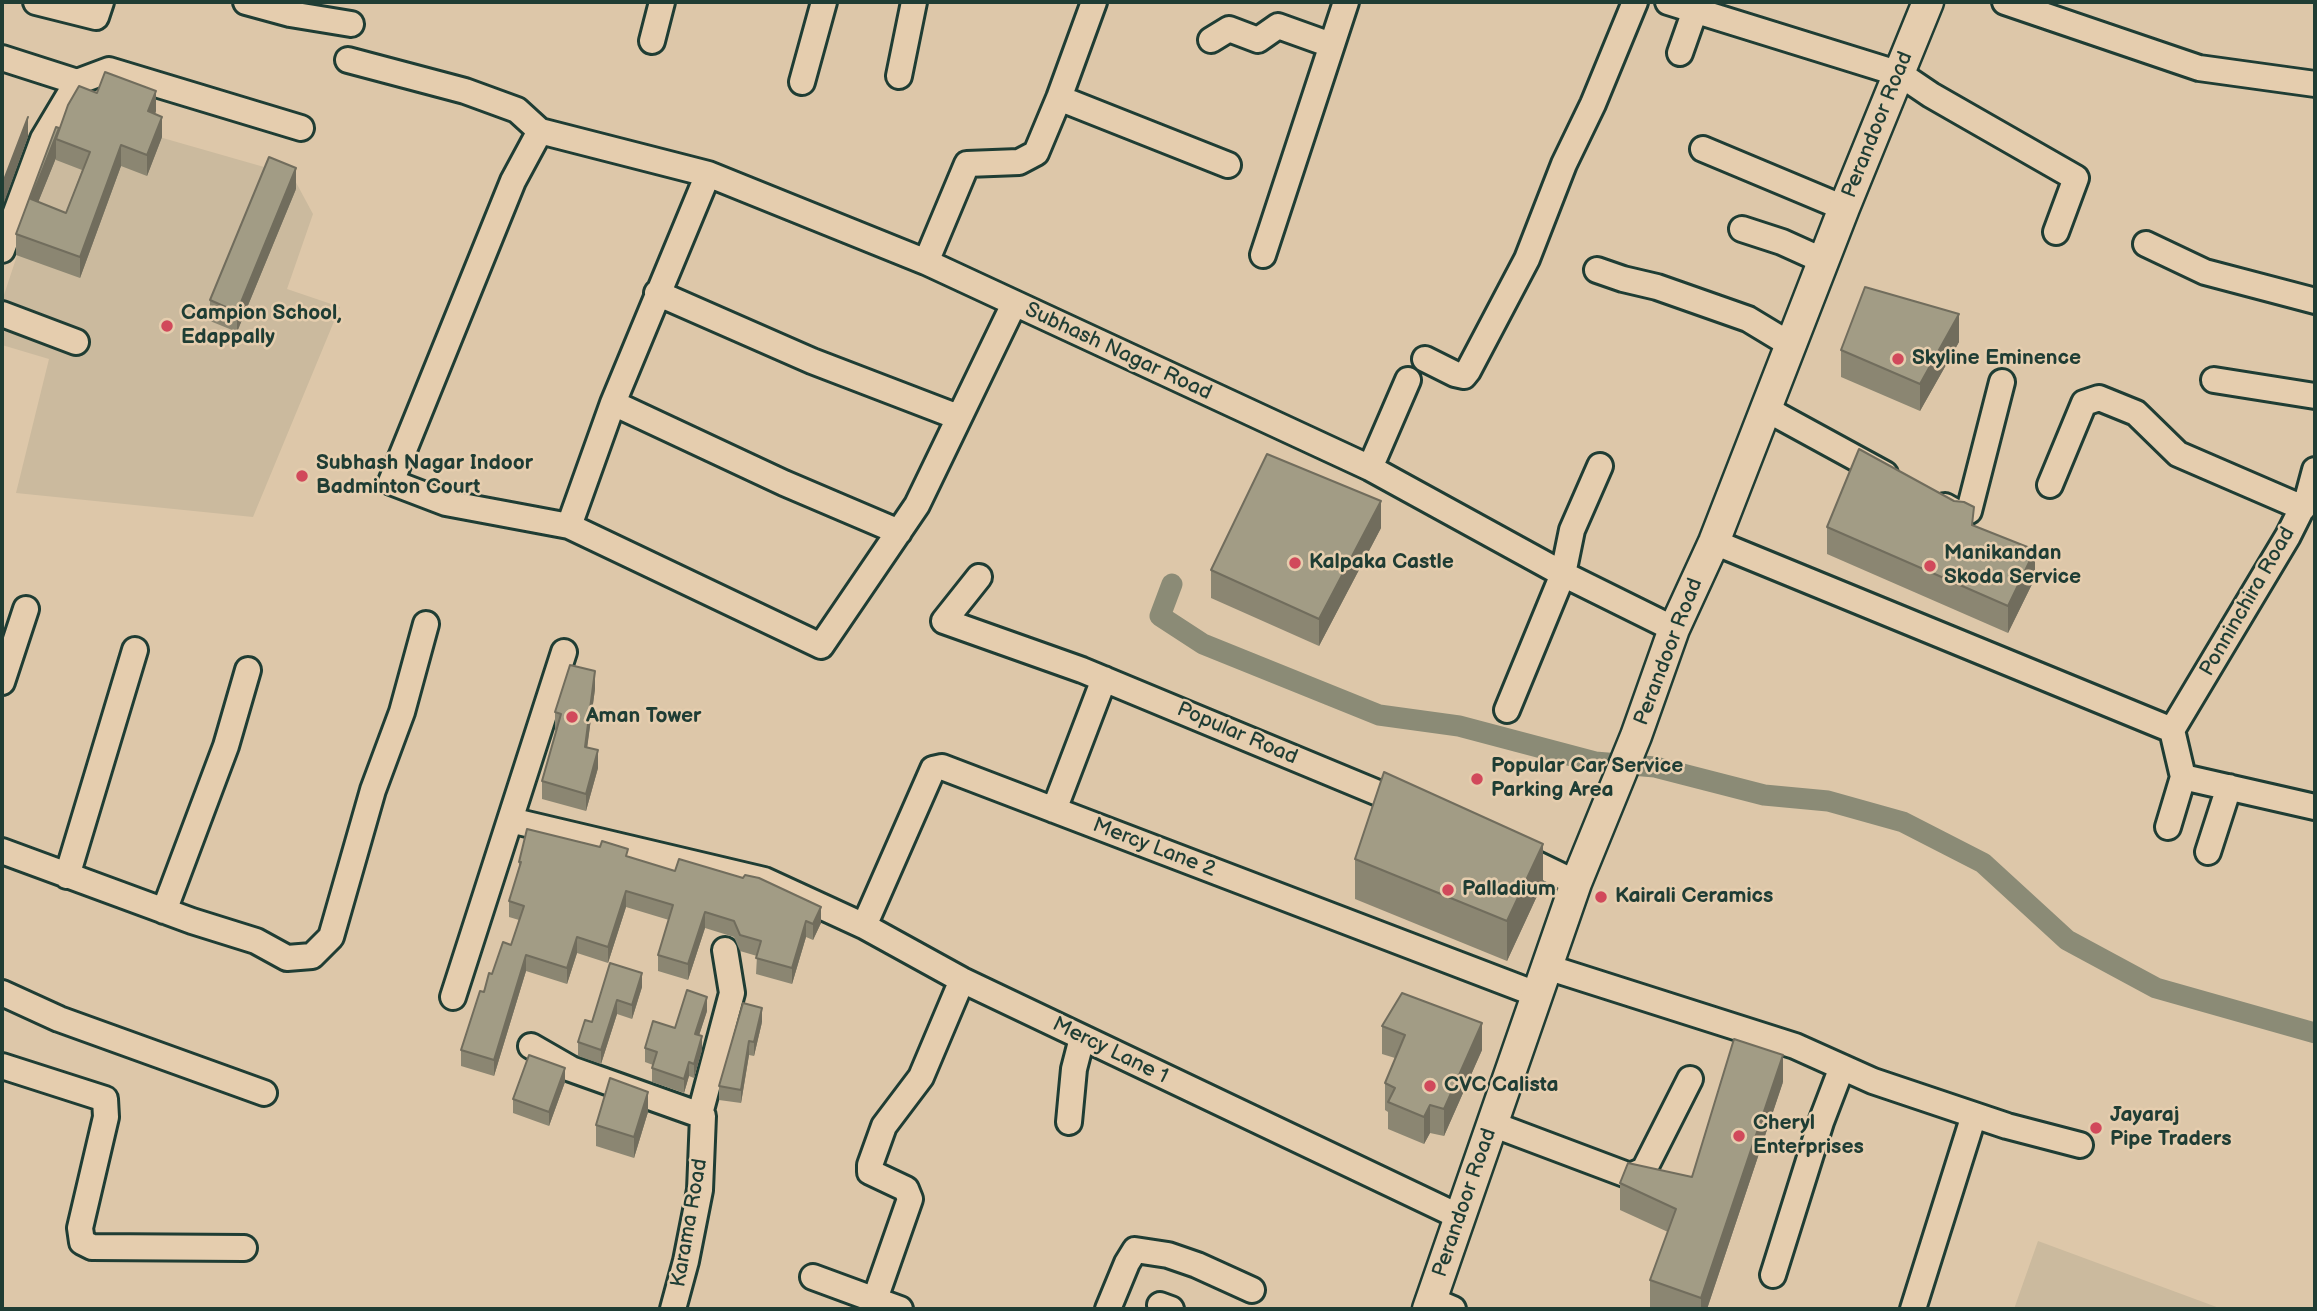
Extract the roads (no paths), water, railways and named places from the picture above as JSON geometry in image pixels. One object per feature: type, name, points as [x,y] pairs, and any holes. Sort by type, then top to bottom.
[{"type":"main road","name":"Perandoor Road","points":[[1438,1306],[1461,1217],[1576,883],[1636,736],[1674,629],[1714,542],[1844,208],[1928,2]]},
{"type":"street","points":[[36,2],[99,10]]},
{"type":"street","points":[[246,2],[290,14],[351,24]]},
{"type":"street","points":[[652,41],[662,2]]},
{"type":"street","points":[[802,82],[824,2]]},
{"type":"street","points":[[899,76],[914,2]]},
{"type":"street","points":[[926,262],[967,164],[1019,162],[1036,153],[1094,2]]},
{"type":"street","points":[[1264,255],[1346,2]]},
{"type":"street","points":[[1425,359],[1455,374],[1464,376],[1468,371],[1527,259],[1564,164],[1593,104],[1635,2]]},
{"type":"street","points":[[1668,2],[1697,6],[1900,74],[1931,95],[2076,178],[2056,232]]},
{"type":"street","points":[[2004,2],[2199,68],[2315,84]]},
{"type":"street","points":[[1680,53],[1697,6]]},
{"type":"street","points":[[1211,40],[1229,29],[1258,40],[1278,26],[1331,45]]},
{"type":"street","points":[[2,58],[77,82],[109,70],[301,128]]},
{"type":"street","points":[[348,60],[464,91],[517,110],[540,131],[513,181],[390,482],[446,503],[569,526],[821,646],[916,505],[1014,304]]},
{"type":"street","points":[[2,250],[43,139],[77,82]]},
{"type":"street","points":[[1059,98],[1228,165]]},
{"type":"street","name":"Subhash Nagar Road","points":[[540,131],[708,174],[926,262],[1370,468],[1563,574],[1674,629]]},
{"type":"street","points":[[1703,149],[1844,208]]},
{"type":"street","points":[[569,526],[613,403],[708,174]]},
{"type":"street","points":[[1742,229],[1782,242],[1824,261]]},
{"type":"street","points":[[2146,244],[2205,272],[2315,301]]},
{"type":"street","points":[[1598,270],[1623,279],[1657,286],[1748,318],[1791,345]]},
{"type":"street","points":[[657,293],[811,361],[958,417]]},
{"type":"street","points":[[2,314],[76,342]]},
{"type":"street","points":[[1370,468],[1408,380]]},
{"type":"street","points":[[2214,380],[2315,396]]},
{"type":"street","points":[[1924,495],[1961,515],[1969,511],[2002,382]]},
{"type":"street","points":[[2050,485],[2084,403],[2099,398],[2136,413],[2178,454],[2302,508]]},
{"type":"street","points":[[613,403],[784,483],[899,531]]},
{"type":"street","points":[[1766,409],[1900,482]]},
{"type":"street","points":[[1507,710],[1563,574],[1572,530],[1600,466]]},
{"type":"street","name":"Ponninchira Road","points":[[2172,730],[2302,508],[2315,470]]},
{"type":"street","points":[[1714,542],[2172,730],[2183,777],[2168,828]]},
{"type":"street","name":"Popular Road","points":[[979,577],[944,621],[1104,679],[1427,813]]},
{"type":"street","points":[[2,682],[26,609]]},
{"type":"street","points":[[2,851],[164,911],[256,941],[287,958],[312,956],[331,937],[373,790],[402,712],[426,624]]},
{"type":"street","points":[[67,876],[135,650]]},
{"type":"street","points":[[453,997],[564,652]]},
{"type":"street","points":[[164,911],[222,758],[248,670]]},
{"type":"street","points":[[1054,810],[1104,679]]},
{"type":"street","name":"Mercy Lane 2","points":[[864,926],[933,769],[942,767],[1536,994]]},
{"type":"street","points":[[2183,777],[2315,807]]},
{"type":"street","points":[[2208,852],[2229,787]]},
{"type":"street","name":"Mercy Lane 1","points":[[510,820],[764,880],[864,926],[962,980],[1461,1217]]},
{"type":"street","points":[[1496,844],[1523,846],[1576,883]]},
{"type":"street","name":"Karama Road","points":[[673,1309],[686,1261],[699,1190],[704,1121],[700,1114],[732,993],[725,950]]},
{"type":"street","points":[[1547,967],[1795,1046],[1873,1081],[1974,1115],[2080,1145]]},
{"type":"street","points":[[876,1299],[910,1199],[906,1189],[870,1172],[870,1165],[884,1126],[920,1077],[962,980]]},
{"type":"street","points":[[2,992],[59,1019],[264,1093]]},
{"type":"street","points":[[1069,1122],[1073,1069],[1082,1038]]},
{"type":"street","points":[[531,1046],[571,1069],[700,1114]]},
{"type":"street","points":[[2,1066],[106,1099],[106,1117],[80,1228],[82,1242],[92,1247],[244,1248]]},
{"type":"street","points":[[1773,1275],[1821,1122],[1842,1067]]},
{"type":"street","points":[[1492,1124],[1630,1176],[1644,1170],[1690,1079]]},
{"type":"street","points":[[1913,1309],[1974,1115]]},
{"type":"street","points":[[1108,1309],[1135,1250],[1168,1255],[1252,1290]]},
{"type":"street","points":[[813,1276],[900,1309]]},
{"type":"waterway","points":[[1172,584],[1160,616],[1203,644],[1379,715],[1459,726],[1595,762],[1655,767],[1764,795],[1828,801],[1903,822],[1983,863],[2067,940],[2156,988],[2315,1033]]},
{"type":"place","name":"Campion School, Edappally","points":[[167,326]]},
{"type":"place","name":"Skyline Eminence","points":[[1898,359]]},
{"type":"place","name":"Subhash Nagar Indoor Badminton Court","points":[[302,476]]},
{"type":"place","name":"Kalpaka Castle","points":[[1295,563]]},
{"type":"place","name":"Manikandan Skoda Service","points":[[1930,566]]},
{"type":"place","name":"Aman Tower","points":[[572,717]]},
{"type":"place","name":"Popular Car Service Parking Area","points":[[1477,779]]},
{"type":"place","name":"Palladium","points":[[1448,890]]},
{"type":"place","name":"Kairali Ceramics","points":[[1601,897]]},
{"type":"place","name":"CVC Calista","points":[[1430,1086]]},
{"type":"place","name":"Jayaraj Pipe Traders","points":[[2096,1128]]},
{"type":"place","name":"Cheryl Enterprises","points":[[1739,1136]]}]
